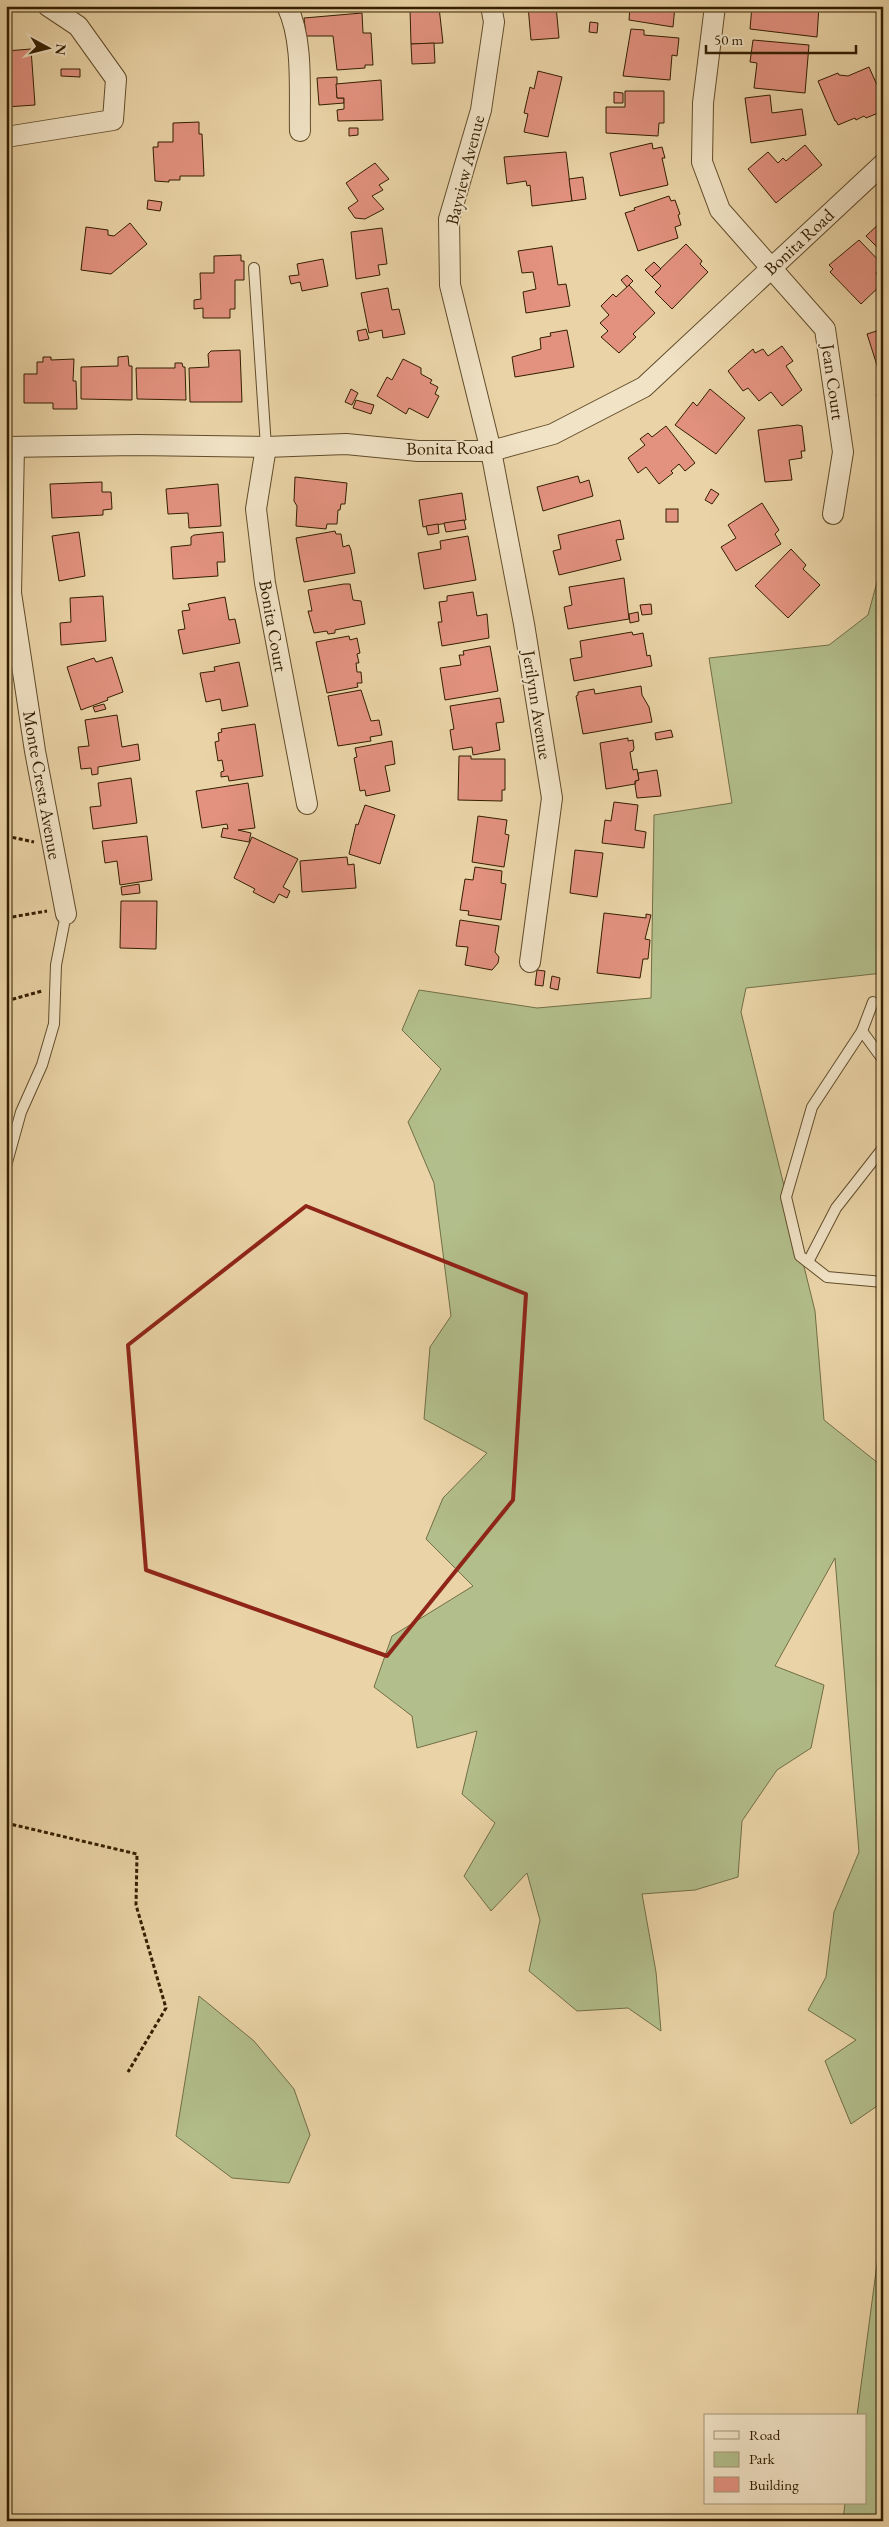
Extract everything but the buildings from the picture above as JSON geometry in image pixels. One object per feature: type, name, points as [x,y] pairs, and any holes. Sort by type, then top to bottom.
[{"type":"street","points":[[6,137],[113,120],[116,79],[78,26],[48,6]]},
{"type":"street","points":[[287,6],[299,57],[300,131]]},
{"type":"street","name":"Bayview Avenue","points":[[491,6],[494,22],[481,110],[449,219],[450,285],[491,450]]},
{"type":"street","name":"Jean Court","points":[[715,6],[703,103],[702,162],[720,210],[825,329],[843,452],[833,514]]},
{"type":"street","name":"Bonita Road","points":[[10,447],[266,447],[346,444],[418,451],[491,450],[552,434],[644,387],[883,164]]},
{"type":"street","name":"Monte Cresta Avenue","points":[[10,447],[11,593],[52,846],[65,911]]},
{"type":"street","name":"Bonita Court","points":[[266,447],[256,509],[265,583],[307,804]]},
{"type":"street","name":"Jerilynn Avenue","points":[[491,450],[524,624],[552,798],[530,962]]},
{"type":"lane","points":[[254,268],[266,447]]},
{"type":"lane","points":[[6,1166],[21,1112],[42,1065],[54,1024],[56,964],[65,911]]},
{"type":"lane","points":[[873,1002],[862,1030],[812,1107],[786,1197],[800,1256],[827,1278],[883,1282]]},
{"type":"lane","points":[[862,1030],[881,1057]]},
{"type":"lane","points":[[808,1262],[836,1208],[883,1148]]},
{"type":"path","points":[[6,836],[52,846]]},
{"type":"path","points":[[6,918],[65,911]]},
{"type":"path","points":[[6,1000],[27,996],[56,986]]},
{"type":"path","points":[[6,1823],[137,1854],[136,1905],[166,2008],[128,2072]]},
{"type":"highlighted area","points":[[306,1206],[526,1294],[513,1500],[387,1656],[146,1570],[128,1345]]},
{"type":"green space","points":[[883,560],[883,973],[746,988],[741,1012],[815,1311],[824,1420],[883,1467],[883,2142],[880,2104],[851,2124],[825,2061],[856,2040],[808,2010],[826,1977],[834,1912],[859,1852],[835,1558],[775,1666],[824,1685],[811,1748],[777,1770],[742,1821],[738,1877],[695,1890],[642,1894],[656,1972],[661,2031],[628,2008],[577,2011],[529,1971],[540,1920],[527,1873],[491,1911],[464,1876],[495,1823],[462,1794],[477,1731],[417,1748],[412,1716],[374,1687],[392,1636],[473,1586],[426,1539],[443,1498],[487,1453],[424,1419],[430,1347],[451,1316],[434,1183],[408,1122],[441,1069],[402,1030],[419,990],[537,1008],[651,998],[654,815],[732,803],[709,658],[829,645],[868,615]]},
{"type":"green space","points":[[199,1996],[254,2041],[294,2089],[310,2135],[289,2183],[232,2178],[176,2136]]},
{"type":"green space","points":[[883,2218],[883,2521],[843,2521],[845,2504],[866,2504],[866,2414],[857,2414]]}]
